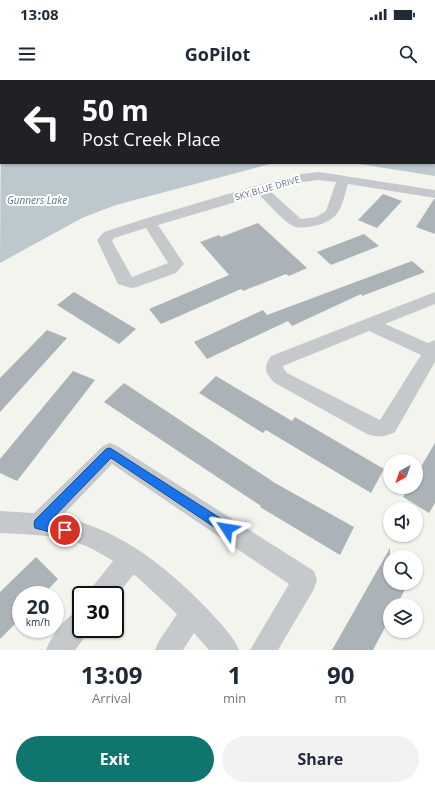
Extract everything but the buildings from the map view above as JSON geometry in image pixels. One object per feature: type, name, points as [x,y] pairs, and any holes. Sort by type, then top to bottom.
[{"type":"street","name":"SKY BLUE DRIVE","points":[[149,222],[176,264],[171,269],[131,283],[124,280],[104,240],[109,234],[149,222],[260,189],[301,178],[320,176],[435,194]]},
{"type":"street","points":[[260,189],[298,223],[305,224],[329,217],[343,179]]},
{"type":"street","points":[[369,324],[434,351],[388,426],[374,428],[281,378],[275,372],[274,366],[277,361],[369,324],[435,298]]},
{"type":"street","points":[[39,524],[110,452],[304,580],[264,650]]},
{"type":"street","points":[[0,522],[39,524],[90,536],[131,558],[163,582],[193,612],[226,650]]},
{"type":"street","points":[[109,586],[131,558]]},
{"type":"street","points":[[168,650],[193,612]]},
{"type":"street","points":[[59,650],[72,633]]},
{"type":"water","name":"Gunners Lake","points":[[1,164],[270,164],[116,205],[82,218],[0,263]]},
{"type":"water","points":[[359,164],[435,164],[435,176]]},
{"type":"route","points":[[65,530],[39,524],[110,452],[227,529]]}]
